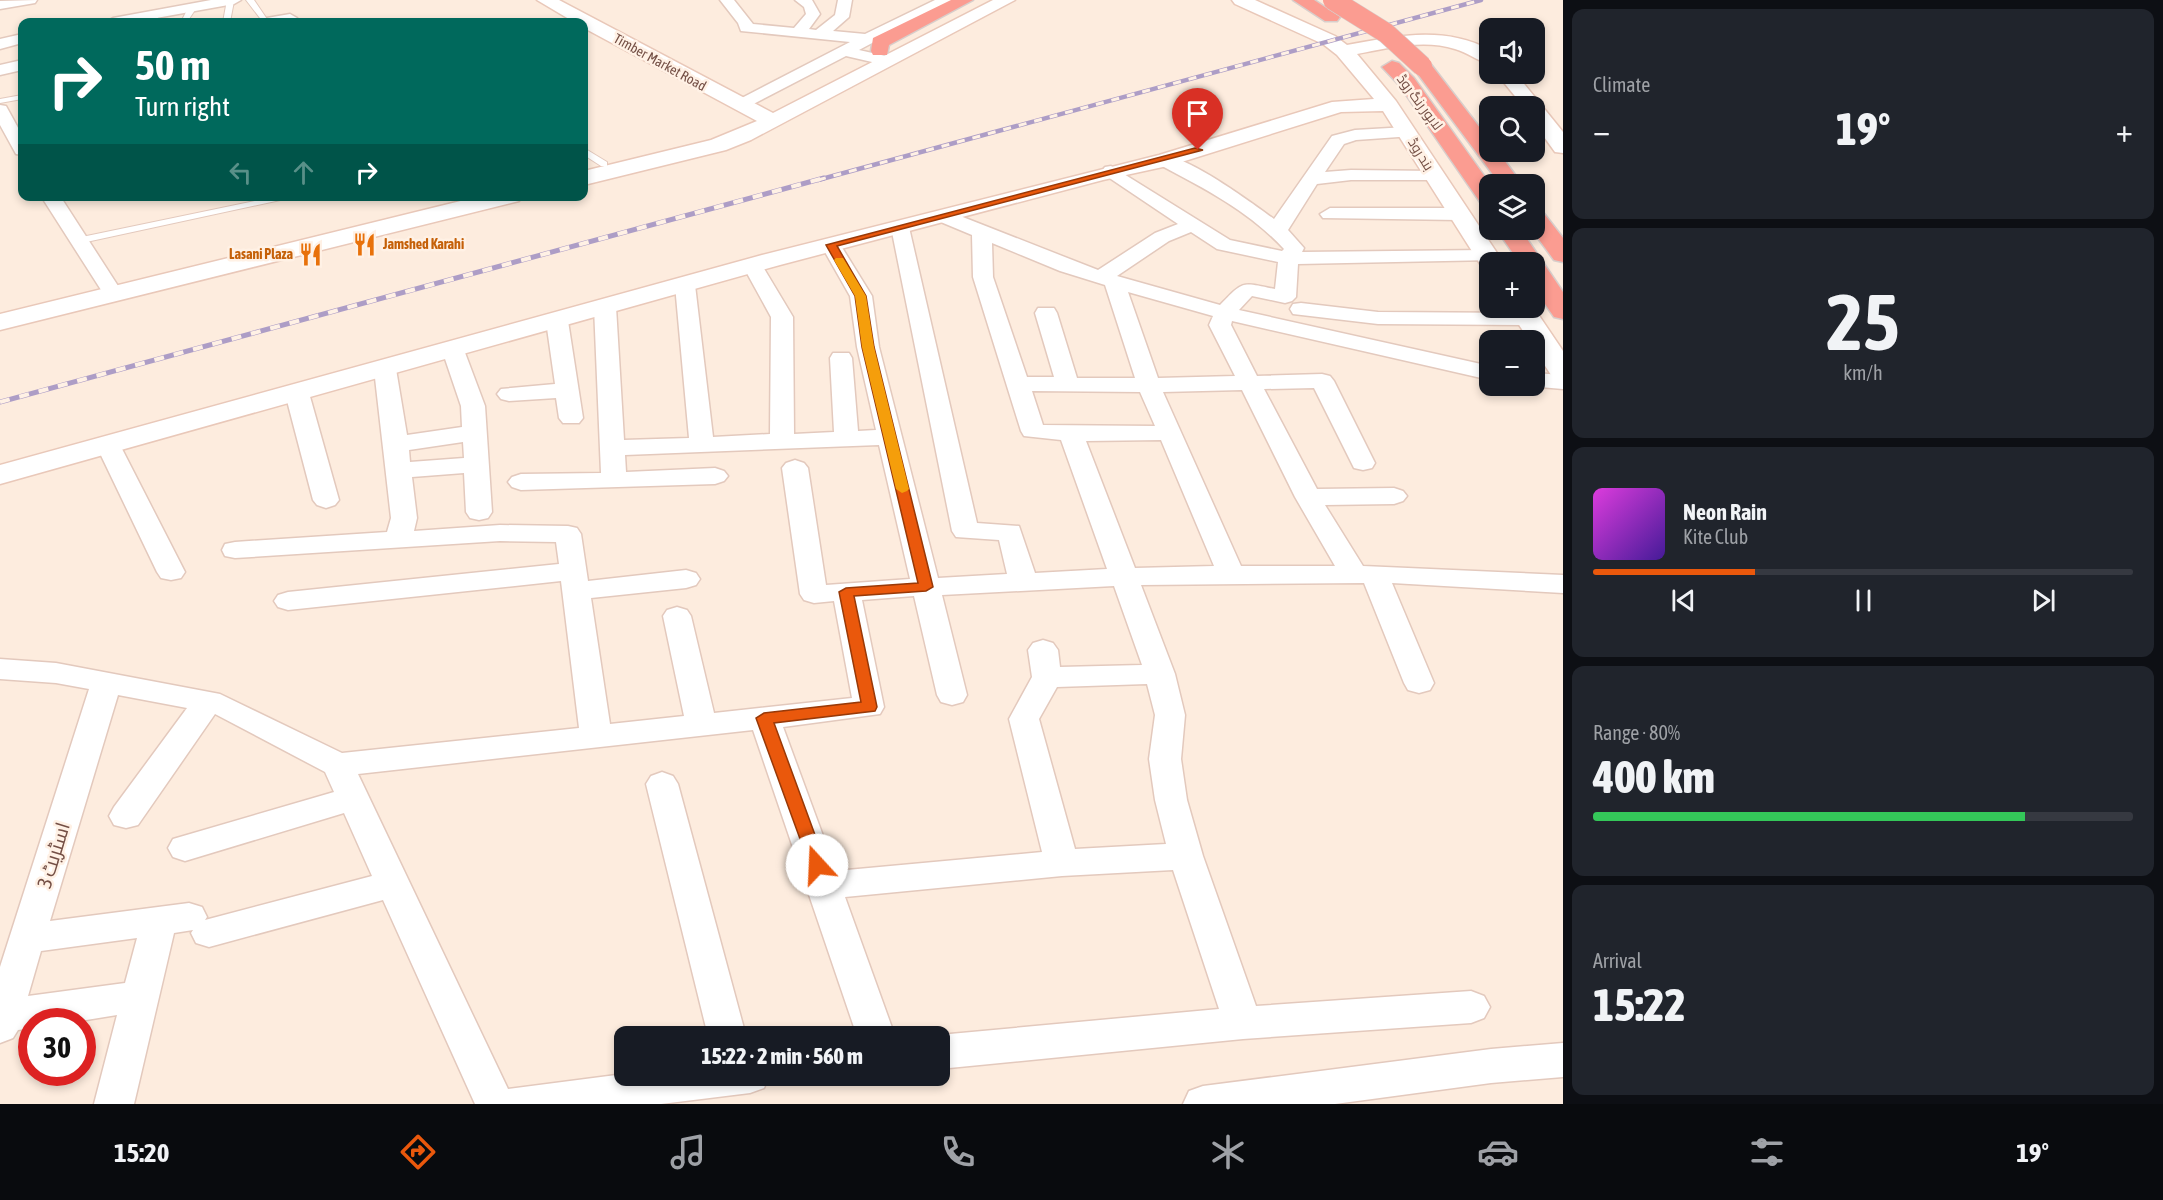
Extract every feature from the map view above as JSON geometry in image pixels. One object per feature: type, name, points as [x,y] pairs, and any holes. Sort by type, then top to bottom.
[{"type":"highway","points":[[883,49],[963,0]]},
{"type":"highway","name":"لاہور رنگ روڈ","points":[[1302,0],[1331,17],[1407,82],[1479,184]]},
{"type":"highway","name":"لاہور رنگ روڈ","points":[[1332,0],[1386,33],[1422,66],[1503,174]]},
{"type":"highway","points":[[1545,231],[1563,255]]},
{"type":"highway","points":[[1545,284],[1563,311]]},
{"type":"main road","name":"Timber Market Road","points":[[546,0],[579,18]]},
{"type":"main road","points":[[588,177],[725,143],[883,49],[983,0]]},
{"type":"main road","points":[[883,49],[1006,0]]},
{"type":"main road","name":"بند روڈ","points":[[1241,0],[1329,40],[1344,51],[1389,105],[1484,252]]},
{"type":"main road","name":"Timber Market Road","points":[[588,23],[768,119]]},
{"type":"main road","points":[[1344,51],[1436,39],[1465,44],[1479,52]]},
{"type":"main road","points":[[1514,84],[1525,96]]},
{"type":"main road","points":[[0,475],[753,266],[1111,171],[1164,160],[1339,106],[1389,105]]},
{"type":"main road","points":[[588,169],[686,144],[768,119]]},
{"type":"main road","points":[[1545,122],[1563,147]]},
{"type":"main road","points":[[0,315],[456,201]]},
{"type":"main road","points":[[0,322],[491,201]]},
{"type":"main road","points":[[1528,318],[1563,372]]},
{"type":"street","points":[[0,5],[30,0]]},
{"type":"street","points":[[130,18],[232,0]]},
{"type":"street","points":[[727,0],[745,22],[746,28],[820,34],[883,49]]},
{"type":"street","points":[[799,32],[813,14],[810,5],[802,0]]},
{"type":"street","points":[[820,34],[842,17],[845,0]]},
{"type":"street","points":[[908,0],[940,3]]},
{"type":"street","points":[[740,106],[844,51],[883,49],[940,3]]},
{"type":"street","points":[[0,44],[18,40]]},
{"type":"street","points":[[0,70],[18,66]]},
{"type":"street","points":[[0,110],[18,143]]},
{"type":"street","points":[[1278,231],[1338,140],[1355,135],[1407,132]]},
{"type":"street","points":[[1353,152],[1375,151]]},
{"type":"street","points":[[1397,151],[1419,151]]},
{"type":"street","points":[[1164,160],[1217,187],[1278,231],[1294,248],[1288,258],[1285,297],[1247,289],[1225,312],[1220,325],[1308,497],[1365,575],[1419,683]]},
{"type":"street","points":[[1111,171],[1224,245],[1288,258],[1479,259]]},
{"type":"street","points":[[1312,178],[1351,175],[1435,176]]},
{"type":"street","points":[[53,201],[110,289]]},
{"type":"street","points":[[1330,214],[1460,214]]},
{"type":"street","points":[[943,216],[1067,267],[1191,305],[1479,370]]},
{"type":"street","points":[[1108,279],[1162,237],[1192,225]]},
{"type":"street","points":[[901,227],[965,531],[1010,532],[1023,581]]},
{"type":"street","points":[[982,232],[983,277],[1033,430],[1071,434],[1170,433]]},
{"type":"street","points":[[831,245],[861,296],[868,347],[952,694]]},
{"type":"street","points":[[753,266],[782,318],[782,440]]},
{"type":"street","points":[[1108,279],[1149,385],[1231,575]]},
{"type":"street","points":[[685,285],[702,443]]},
{"type":"street","points":[[605,307],[614,480]]},
{"type":"street","points":[[1301,309],[1368,317],[1479,314]]},
{"type":"street","points":[[1046,313],[1068,384]]},
{"type":"street","points":[[1360,342],[1368,317]]},
{"type":"street","points":[[556,321],[571,418]]},
{"type":"street","points":[[453,350],[472,406],[479,512]]},
{"type":"street","points":[[841,358],[846,438]]},
{"type":"street","points":[[385,369],[404,518],[398,540]]},
{"type":"street","points":[[1018,384],[1149,385],[1322,381],[1363,463]]},
{"type":"street","points":[[1545,381],[1563,382]]},
{"type":"street","points":[[509,394],[567,390]]},
{"type":"street","points":[[297,393],[326,500]]},
{"type":"street","points":[[396,444],[474,433]]},
{"type":"street","points":[[1071,434],[1160,674],[1170,715],[1165,759],[1171,800],[1186,855],[1243,1023]]},
{"type":"street","points":[[614,448],[890,437]]},
{"type":"street","points":[[108,444],[171,572]]},
{"type":"street","points":[[399,471],[476,464]]},
{"type":"street","points":[[795,468],[814,594],[1023,581],[1231,575],[1365,575],[1563,584]]},
{"type":"street","points":[[521,482],[715,476]]},
{"type":"street","points":[[1308,497],[1394,496]]},
{"type":"street","points":[[236,550],[500,533],[568,534],[596,737]]},
{"type":"street","points":[[288,601],[574,581],[686,579]]},
{"type":"street","points":[[0,669],[56,674],[220,704],[338,765],[869,707],[846,592]]},
{"type":"street","points":[[677,616],[701,725]]},
{"type":"street","points":[[1062,863],[1024,719],[1045,664],[1160,674]]},
{"type":"street","name":"اسٹریٹ 3","points":[[2,1022],[106,683]]},
{"type":"street","points":[[126,816],[208,701]]},
{"type":"street","points":[[764,718],[873,1026]]},
{"type":"street","points":[[338,765],[495,1104]]},
{"type":"street","points":[[662,784],[724,1026]]},
{"type":"street","points":[[185,848],[353,798]]},
{"type":"street","points":[[824,886],[1062,863],[1186,855]]},
{"type":"street","points":[[27,939],[185,924],[393,884]]},
{"type":"street","points":[[114,1104],[141,996],[185,924]]},
{"type":"street","points":[[2,1022],[141,996]]},
{"type":"street","points":[[950,1051],[1243,1023],[1471,1007]]},
{"type":"street","points":[[1203,1104],[1491,1066],[1563,1060]]},
{"type":"street","points":[[515,1104],[660,1086]]},
{"type":"lane","points":[[227,18],[232,0]]},
{"type":"lane","points":[[250,0],[263,18]]},
{"type":"lane","points":[[0,101],[18,98]]},
{"type":"lane","points":[[588,154],[604,164]]},
{"type":"lane","points":[[77,241],[271,201]]},
{"type":"railway","points":[[818,180],[1481,0]]},
{"type":"railway","points":[[0,402],[824,178]]},
{"type":"slow traffic","points":[[840,260],[861,296],[868,347],[902,489]]},
{"type":"place","name":"Jamshed Karahi","points":[[365,244]]},
{"type":"place","name":"Lasani Plaza","points":[[311,254]]},
{"type":"route","points":[[817,865],[764,718],[869,707],[846,592],[926,587],[868,347],[861,296],[831,245],[1198,150]]}]
